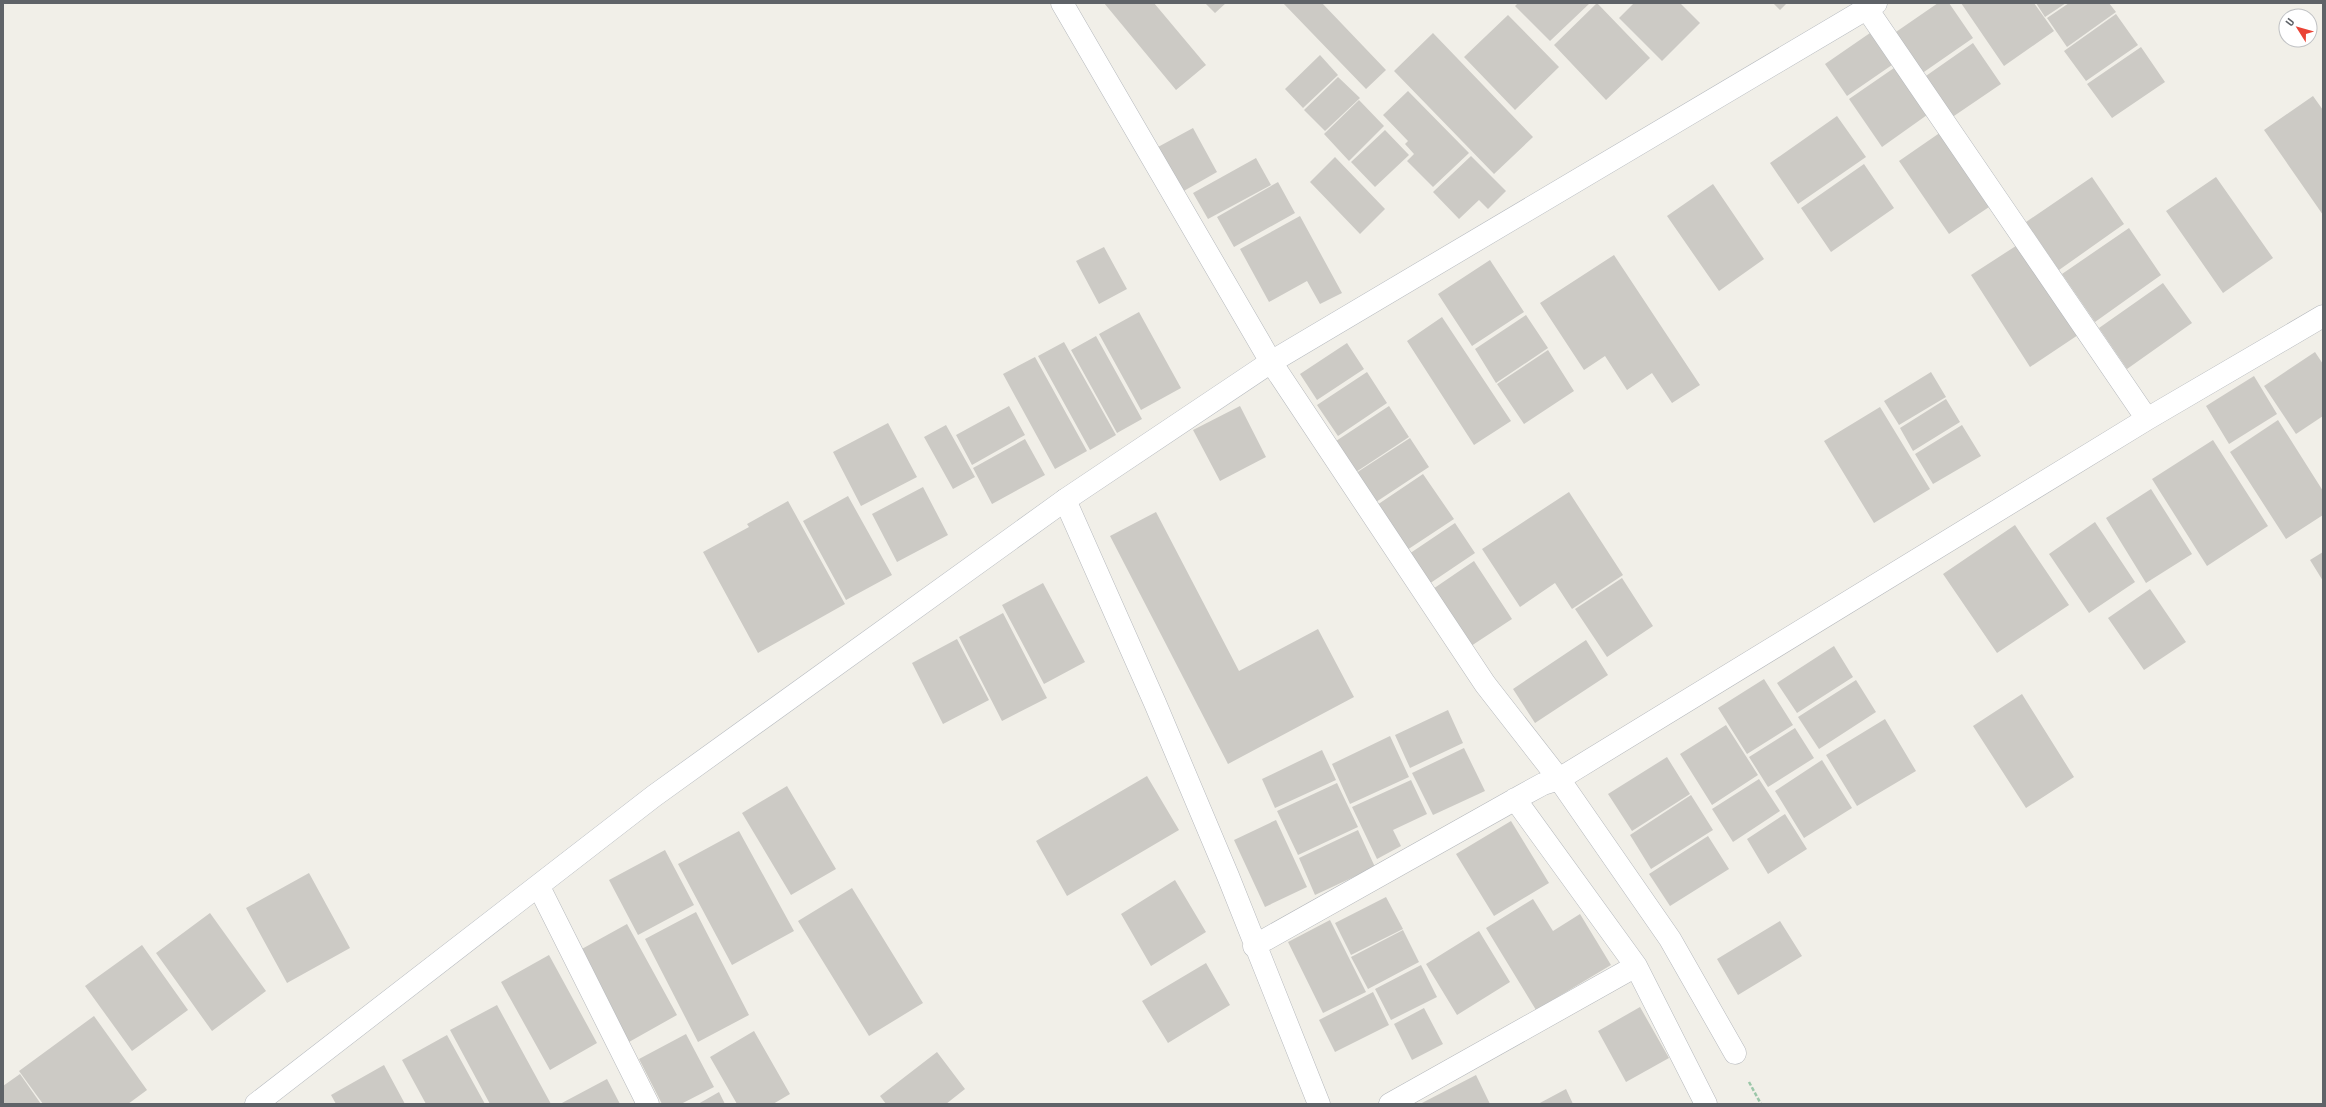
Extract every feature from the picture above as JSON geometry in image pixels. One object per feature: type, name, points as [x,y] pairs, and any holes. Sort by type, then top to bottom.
[{"type":"street","points":[[1062,3],[1271,362],[1551,781],[1670,939],[1735,1053]]},
{"type":"street","points":[[256,1104],[539,887],[654,796],[1065,500],[1271,362],[1756,72],[1872,6],[2147,419]]},
{"type":"street","points":[[1254,946],[1518,797],[1551,781],[2147,419],[2323,316]]},
{"type":"street","points":[[1065,500],[1155,704],[1228,876],[1254,946],[1319,1104]]},
{"type":"street","points":[[1518,797],[1636,966],[1706,1104]]},
{"type":"street","points":[[539,887],[648,1104]]},
{"type":"street","points":[[1390,1104],[1636,966]]},
{"type":"building","points":[[1104,3],[1154,3],[1206,65],[1176,90]]},
{"type":"building","points":[[1205,3],[1226,3],[1215,13]]},
{"type":"building","points":[[1283,3],[1322,3],[1386,70],[1366,89]]},
{"type":"building","points":[[1518,3],[1590,3],[1550,41],[1515,6]]},
{"type":"building","points":[[1597,3],[1650,58],[1606,100],[1554,45]]},
{"type":"building","points":[[1634,3],[1680,3],[1700,23],[1662,61],[1619,18]]},
{"type":"building","points":[[1773,3],[1787,3],[1780,10]]},
{"type":"building","points":[[1938,3],[1949,3],[1973,38],[1921,74],[1893,34]]},
{"type":"building","points":[[1961,3],[2034,3],[2054,31],[2004,66]]},
{"type":"building","points":[[2036,3],[2066,3],[2045,17]]},
{"type":"building","points":[[2069,3],[2109,3],[2116,12],[2067,47],[2047,18]]},
{"type":"building","points":[[2116,14],[2138,45],[2086,81],[2064,51]]},
{"type":"building","points":[[1508,15],[1559,67],[1515,110],[1464,57]]},
{"type":"building","points":[[1433,33],[1533,137],[1494,174],[1394,71]]},
{"type":"building","points":[[1870,33],[1892,65],[1847,96],[1825,64]]},
{"type":"building","points":[[1973,43],[2001,84],[1951,118],[1923,78]]},
{"type":"building","points":[[2141,47],[2165,82],[2112,118],[2087,84]]},
{"type":"building","points":[[1320,55],[1338,75],[1303,108],[1285,89]]},
{"type":"building","points":[[1894,68],[1927,115],[1882,147],[1849,99]]},
{"type":"building","points":[[1338,77],[1360,98],[1325,131],[1304,110]]},
{"type":"building","points":[[1408,91],[1469,153],[1433,187],[1407,161],[1414,154],[1405,144],[1408,141],[1383,115]]},
{"type":"building","points":[[2313,96],[2323,110],[2323,215],[2264,130]]},
{"type":"building","points":[[1359,100],[1384,126],[1349,161],[1324,134]]},
{"type":"building","points":[[1837,116],[1866,157],[1798,204],[1770,163]]},
{"type":"building","points":[[1193,128],[1217,172],[1182,192],[1158,147]]},
{"type":"building","points":[[1385,130],[1409,155],[1375,187],[1351,162]]},
{"type":"building","points":[[1941,132],[1992,205],[1949,234],[1899,161]]},
{"type":"building","points":[[1471,156],[1506,191],[1488,209],[1479,200],[1459,219],[1433,192]]},
{"type":"building","points":[[1335,157],[1385,209],[1360,234],[1310,182]]},
{"type":"building","points":[[1256,158],[1271,185],[1208,219],[1193,193]]},
{"type":"building","points":[[1864,164],[1894,208],[1831,252],[1801,208]]},
{"type":"building","points":[[2092,177],[2124,224],[2059,270],[2026,222]]},
{"type":"building","points":[[2216,177],[2273,258],[2223,293],[2166,211]]},
{"type":"building","points":[[1278,182],[1295,213],[1234,247],[1217,217]]},
{"type":"building","points":[[1713,184],[1764,259],[1719,291],[1667,216]]},
{"type":"building","points":[[1300,216],[1342,293],[1320,304],[1307,281],[1269,302],[1240,249]]},
{"type":"building","points":[[2129,228],[2161,275],[2095,322],[2062,274]]},
{"type":"building","points":[[2022,242],[2081,333],[2030,367],[1971,275]]},
{"type":"building","points":[[1104,247],[1127,289],[1099,304],[1076,261]]},
{"type":"building","points":[[1614,255],[1700,385],[1672,403],[1652,373],[1627,390],[1605,356],[1584,370],[1540,303]]},
{"type":"building","points":[[1490,260],[1524,312],[1472,346],[1438,294]]},
{"type":"building","points":[[2163,283],[2192,323],[2127,369],[2099,328]]},
{"type":"building","points":[[1139,312],[1181,388],[1141,410],[1099,334]]},
{"type":"building","points":[[1526,315],[1548,348],[1496,383],[1475,349]]},
{"type":"building","points":[[1442,317],[1511,421],[1474,445],[1407,341]]},
{"type":"building","points":[[1096,336],[1142,419],[1117,433],[1071,350]]},
{"type":"building","points":[[1064,342],[1116,435],[1090,450],[1038,356]]},
{"type":"building","points":[[1347,343],[1364,369],[1317,400],[1300,374]]},
{"type":"building","points":[[1548,350],[1574,391],[1524,424],[1497,384]]},
{"type":"building","points":[[2315,352],[2323,364],[2323,416],[2296,434],[2264,386]]},
{"type":"building","points":[[1035,357],[1087,451],[1055,469],[1003,374]]},
{"type":"building","points":[[1367,372],[1387,403],[1338,436],[1317,405]]},
{"type":"building","points":[[1931,372],[1946,397],[1899,425],[1884,401]]},
{"type":"building","points":[[2254,376],[2277,414],[2229,444],[2206,406]]},
{"type":"building","points":[[1946,399],[1960,422],[1913,451],[1900,428]]},
{"type":"building","points":[[1009,406],[1025,435],[972,465],[956,435]]},
{"type":"building","points":[[1240,406],[1266,457],[1220,481],[1193,430]]},
{"type":"building","points":[[1389,406],[1409,437],[1356,472],[1336,441]]},
{"type":"building","points":[[1880,407],[1930,489],[1874,523],[1824,441]]},
{"type":"building","points":[[2278,420],[2323,491],[2323,515],[2286,539],[2230,452]]},
{"type":"building","points":[[888,423],[917,477],[861,506],[833,452]]},
{"type":"building","points":[[946,425],[975,477],[953,489],[924,437]]},
{"type":"building","points":[[1962,425],[1981,456],[1933,484],[1915,454]]},
{"type":"building","points":[[1410,438],[1429,467],[1376,502],[1356,473]]},
{"type":"building","points":[[1025,439],[1045,475],[992,504],[973,468]]},
{"type":"building","points":[[2213,440],[2268,526],[2207,566],[2152,479]]},
{"type":"building","points":[[1423,474],[1454,519],[1407,550],[1377,505]]},
{"type":"building","points":[[923,487],[948,535],[897,562],[872,514]]},
{"type":"building","points":[[2151,489],[2192,554],[2146,583],[2106,518]]},
{"type":"building","points":[[1569,492],[1623,575],[1572,609],[1555,583],[1520,607],[1482,549]]},
{"type":"building","points":[[848,496],[892,575],[846,600],[803,521]]},
{"type":"building","points":[[788,501],[845,604],[758,653],[703,552],[749,527],[747,524]]},
{"type":"building","points":[[1156,512],[1239,671],[1318,629],[1354,697],[1228,764],[1110,536]]},
{"type":"building","points":[[2095,522],[2135,582],[2089,613],[2049,554]]},
{"type":"building","points":[[1455,523],[1475,553],[1426,586],[1406,556]]},
{"type":"building","points":[[2015,525],[2069,605],[1997,653],[1943,574]]},
{"type":"building","points":[[2323,552],[2323,581],[2310,560]]},
{"type":"building","points":[[1474,561],[1512,619],[1468,648],[1430,591]]},
{"type":"building","points":[[1622,578],[1653,626],[1607,657],[1575,609]]},
{"type":"building","points":[[1043,583],[1085,662],[1044,684],[1002,605]]},
{"type":"building","points":[[2150,589],[2186,642],[2144,670],[2108,618]]},
{"type":"building","points":[[1003,613],[1047,698],[1002,721],[959,637]]},
{"type":"building","points":[[957,639],[989,700],[943,724],[912,663]]},
{"type":"building","points":[[1586,640],[1608,675],[1535,723],[1513,689]]},
{"type":"building","points":[[1834,646],[1853,677],[1797,713],[1777,683]]},
{"type":"building","points":[[1764,679],[1793,725],[1747,754],[1718,708]]},
{"type":"building","points":[[1856,680],[1876,712],[1819,749],[1798,717]]},
{"type":"building","points":[[2022,694],[2074,777],[2026,808],[1973,726]]},
{"type":"building","points":[[1448,710],[1463,743],[1410,768],[1395,735]]},
{"type":"building","points":[[1885,719],[1916,771],[1857,806],[1826,755]]},
{"type":"building","points":[[1726,725],[1758,775],[1712,805],[1680,754]]},
{"type":"building","points":[[1795,728],[1814,758],[1768,787],[1749,757]]},
{"type":"building","points":[[1390,736],[1409,777],[1350,804],[1332,764]]},
{"type":"building","points":[[1464,748],[1485,791],[1433,815],[1412,773]]},
{"type":"building","points":[[1322,750],[1336,780],[1275,808],[1262,779]]},
{"type":"building","points":[[1667,757],[1690,794],[1632,831],[1608,794]]},
{"type":"building","points":[[1822,760],[1852,808],[1804,838],[1775,791]]},
{"type":"building","points":[[1147,776],[1179,830],[1067,896],[1036,841]]},
{"type":"building","points":[[1759,779],[1780,811],[1733,842],[1712,809]]},
{"type":"building","points":[[1411,780],[1427,814],[1393,830],[1401,846],[1377,859],[1352,807]]},
{"type":"building","points":[[1337,783],[1358,827],[1298,855],[1277,811]]},
{"type":"building","points":[[787,786],[836,869],[791,895],[742,813]]},
{"type":"building","points":[[1691,795],[1713,830],[1651,869],[1630,835]]},
{"type":"building","points":[[1785,814],[1807,849],[1768,874],[1747,839]]},
{"type":"building","points":[[1276,820],[1307,887],[1265,907],[1234,840]]},
{"type":"building","points":[[1511,821],[1549,883],[1494,916],[1456,854]]},
{"type":"building","points":[[1358,830],[1375,867],[1315,895],[1299,858]]},
{"type":"building","points":[[739,831],[794,931],[732,965],[678,864]]},
{"type":"building","points":[[1708,836],[1729,869],[1670,906],[1649,874]]},
{"type":"building","points":[[665,850],[694,905],[638,935],[609,880]]},
{"type":"building","points":[[309,873],[350,948],[287,983],[246,908]]},
{"type":"building","points":[[1175,880],[1206,932],[1151,966],[1121,914]]},
{"type":"building","points":[[852,888],[923,1003],[869,1036],[798,921]]},
{"type":"building","points":[[1386,897],[1403,929],[1351,955],[1335,923]]},
{"type":"building","points":[[1533,899],[1553,931],[1580,914],[1611,965],[1536,1010],[1486,928]]},
{"type":"building","points":[[696,912],[749,1015],[698,1042],[645,939]]},
{"type":"building","points":[[210,913],[266,991],[212,1031],[156,953]]},
{"type":"building","points":[[1330,920],[1366,992],[1323,1013],[1288,942]]},
{"type":"building","points":[[1780,921],[1802,956],[1738,995],[1717,959]]},
{"type":"building","points":[[627,924],[677,1015],[629,1042],[580,950]]},
{"type":"building","points":[[1403,930],[1419,962],[1368,989],[1351,957]]},
{"type":"building","points":[[1479,931],[1510,982],[1457,1015],[1426,964]]},
{"type":"building","points":[[142,945],[188,1010],[132,1051],[85,986]]},
{"type":"building","points":[[549,955],[597,1043],[550,1070],[501,982]]},
{"type":"building","points":[[1206,963],[1230,1005],[1168,1043],[1142,1001]]},
{"type":"building","points":[[1421,965],[1437,997],[1391,1020],[1375,989]]},
{"type":"building","points":[[1373,992],[1389,1025],[1335,1052],[1319,1020]]},
{"type":"building","points":[[497,1005],[551,1104],[490,1104],[450,1030]]},
{"type":"building","points":[[1640,1007],[1669,1058],[1626,1082],[1598,1031]]},
{"type":"building","points":[[1424,1008],[1443,1044],[1412,1060],[1394,1024]]},
{"type":"building","points":[[94,1016],[147,1090],[128,1104],[43,1104],[19,1071]]},
{"type":"building","points":[[754,1031],[790,1094],[773,1104],[737,1104],[710,1057]]},
{"type":"building","points":[[686,1034],[714,1087],[681,1104],[662,1104],[639,1059]]},
{"type":"building","points":[[447,1035],[485,1104],[426,1104],[402,1060]]},
{"type":"building","points":[[937,1052],[965,1089],[946,1104],[886,1104],[880,1096]]},
{"type":"building","points":[[384,1065],[405,1104],[336,1104],[331,1095]]},
{"type":"building","points":[[20,1074],[41,1104],[3,1104],[3,1086]]},
{"type":"building","points":[[1476,1075],[1490,1104],[1420,1104]]},
{"type":"building","points":[[607,1079],[620,1104],[560,1104]]},
{"type":"building","points":[[1566,1089],[1573,1104],[1538,1104]]},
{"type":"building","points":[[719,1092],[725,1104],[698,1104]]}]
